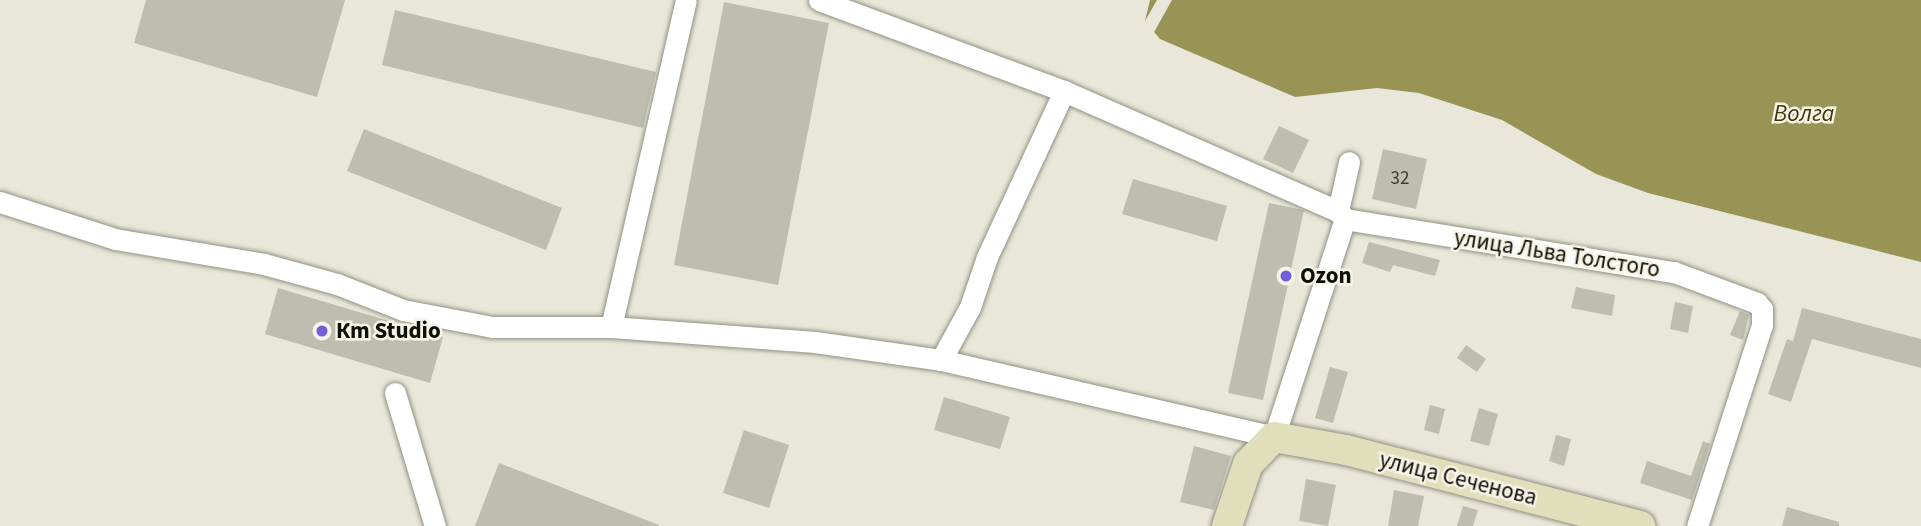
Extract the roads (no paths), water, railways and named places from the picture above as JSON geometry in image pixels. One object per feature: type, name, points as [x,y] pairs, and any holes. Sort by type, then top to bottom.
[{"type":"main road","points":[[1227,526],[1248,464],[1274,437]]},
{"type":"main road","name":"улица Сеченова","points":[[1274,437],[1346,450],[1640,526]]},
{"type":"street","points":[[611,327],[686,0]]},
{"type":"street","name":"улица Льва Толстого","points":[[818,0],[1063,91],[1341,215],[1674,272],[1751,299],[1762,309],[1762,325],[1697,526]]},
{"type":"street","points":[[941,360],[970,307],[986,257],[1063,91]]},
{"type":"street","points":[[0,202],[115,239],[264,264],[337,284],[403,310],[512,330],[611,327],[815,342],[941,360],[1274,437],[1341,215],[1349,162]]},
{"type":"street","points":[[395,393],[435,526]]},
{"type":"water","name":"Волга","points":[[1150,0],[1921,0],[1921,262],[1648,193],[1596,174],[1502,120],[1419,93],[1377,88],[1295,97],[1160,39],[1145,21]]},
{"type":"place","name":"Ozon","points":[[1286,276]]},
{"type":"place","name":"Кm Studio","points":[[322,331]]}]
